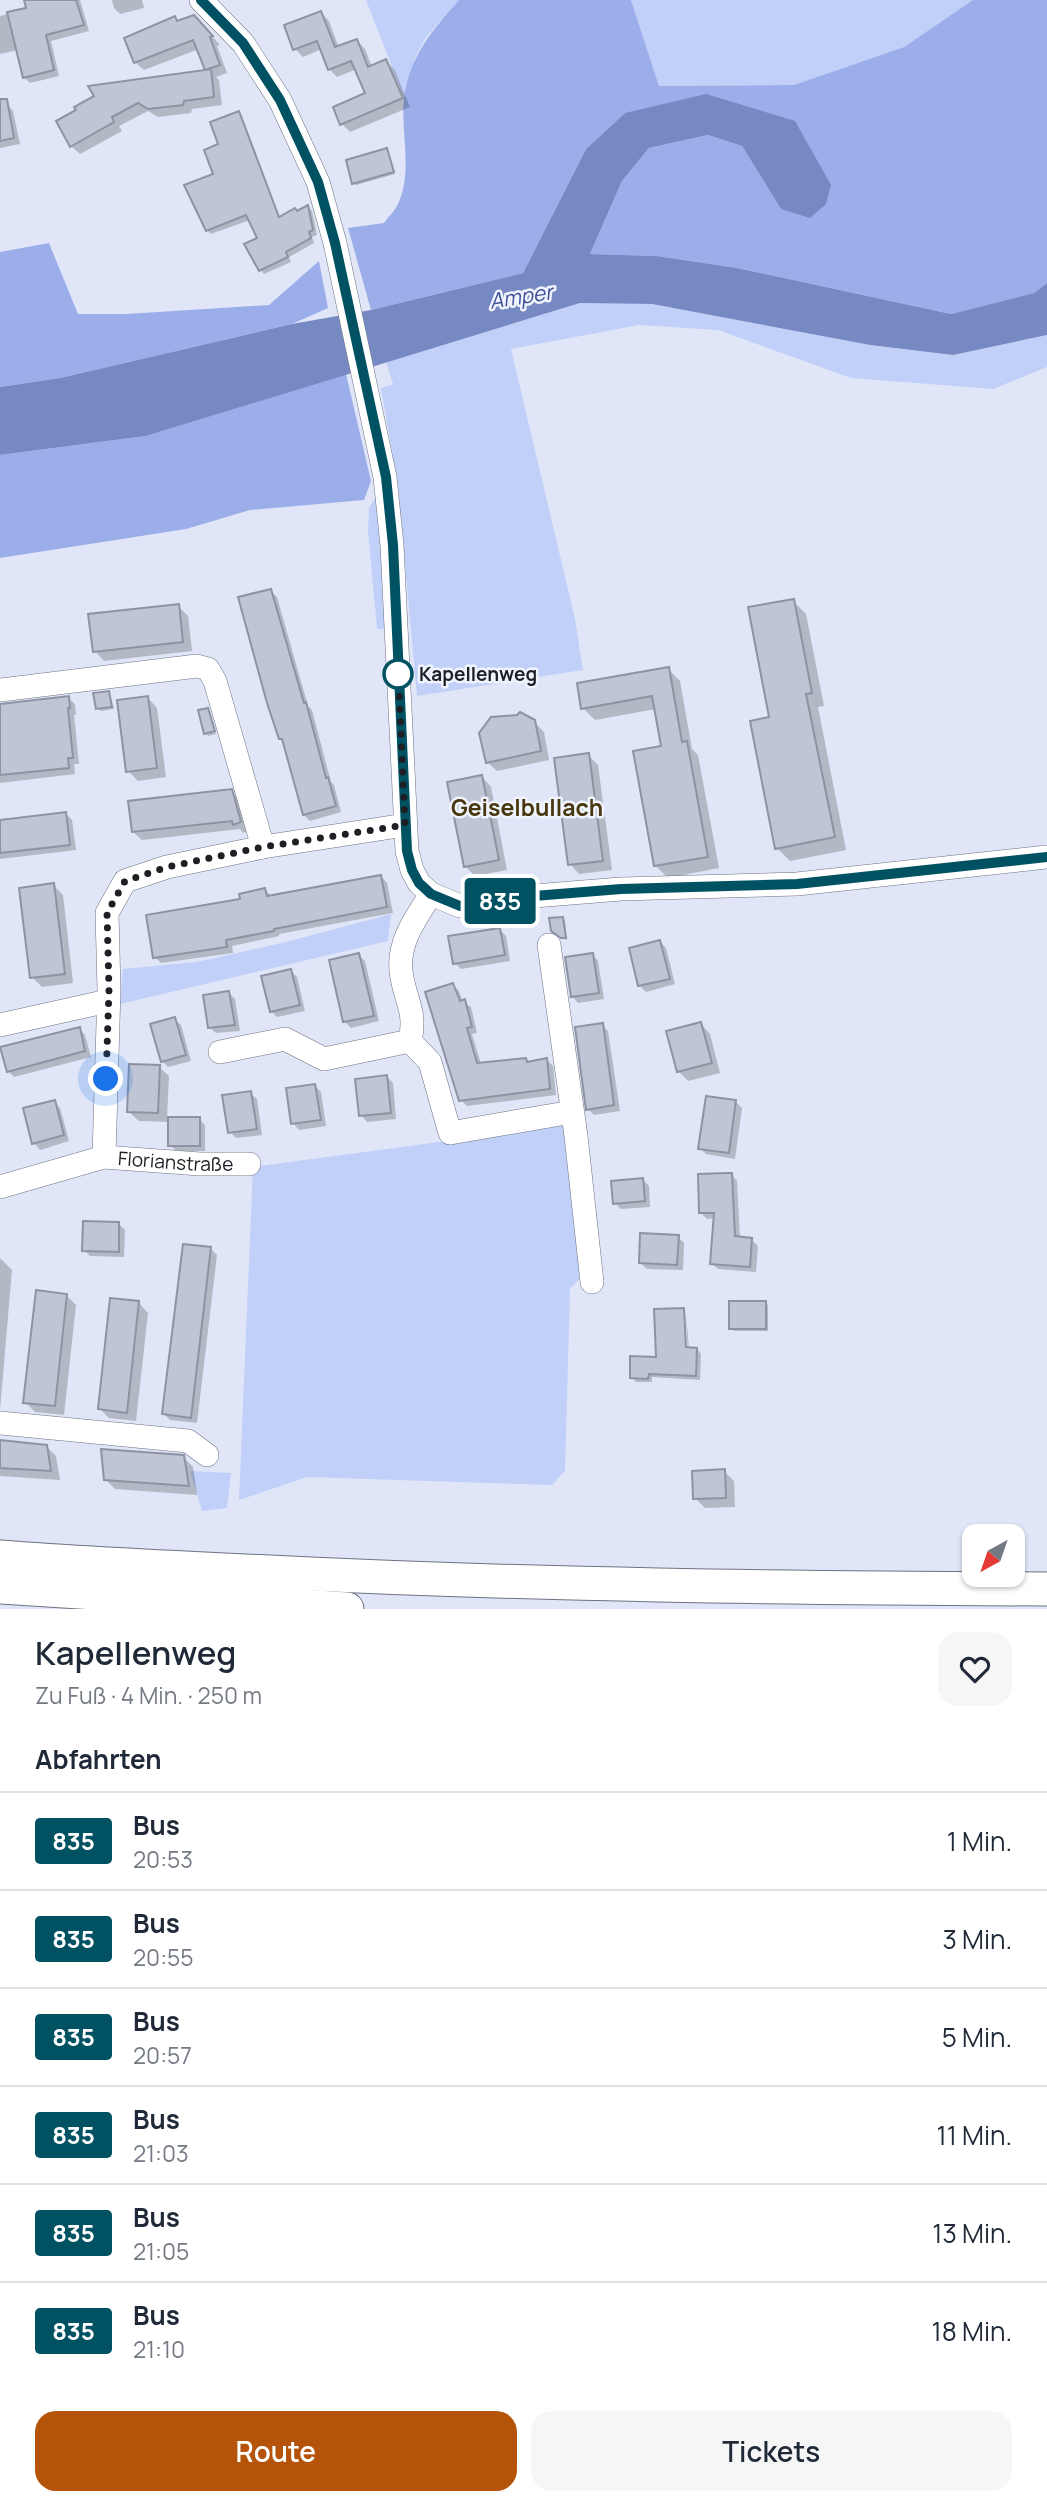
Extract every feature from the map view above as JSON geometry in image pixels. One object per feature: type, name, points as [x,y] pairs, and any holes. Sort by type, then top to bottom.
[{"type":"highway","points":[[0,1557],[73,1563],[456,1581],[751,1588],[1047,1589]]},
{"type":"highway","points":[[0,1587],[347,1609]]},
{"type":"street","points":[[201,0],[243,43],[261,67],[292,123],[318,182],[386,477],[393,545],[407,851],[419,883],[431,894],[460,906],[534,896],[621,889],[797,884],[1047,857]]},
{"type":"street","points":[[0,690],[197,666],[208,669],[215,681],[263,847]]},
{"type":"street","name":"Florianstraße","points":[[104,1157],[107,913],[125,881],[167,867],[263,847],[405,825]]},
{"type":"street","points":[[410,1041],[414,1023],[401,973],[401,954],[406,937],[431,894]]},
{"type":"street","points":[[549,945],[592,1282]]},
{"type":"street","points":[[0,1025],[108,1001]]},
{"type":"street","points":[[220,1052],[285,1040],[324,1059],[410,1041]]},
{"type":"street","points":[[410,1041],[430,1062],[450,1133],[572,1112]]},
{"type":"street","name":"Florianstraße","points":[[0,1187],[104,1157],[200,1164],[248,1164]]},
{"type":"street","points":[[0,1423],[188,1441],[208,1455]]},
{"type":"shaded area","points":[[366,0],[459,0],[426,37],[415,58],[404,98]]},
{"type":"shaded area","points":[[459,0],[631,0],[659,86],[794,85],[904,47],[973,0],[1047,0],[1047,283],[1034,293],[951,314],[737,268],[657,256],[590,254],[622,181],[649,148],[708,135],[742,146],[781,209],[795,121],[625,113],[586,149],[523,273],[371,310],[348,228],[384,223],[397,206],[405,180],[403,111],[411,69],[424,44]]},
{"type":"shaded area","points":[[631,0],[973,0],[904,47],[794,85],[659,86]]},
{"type":"shaded area","points":[[49,243],[78,314],[126,314],[269,305],[319,261],[328,308],[292,324],[60,378],[0,387],[0,252]]},
{"type":"shaded area","points":[[580,303],[652,304],[870,345],[953,355],[1047,335],[1047,367],[993,389],[851,378],[718,330],[639,325],[511,349],[575,619],[583,670],[417,696],[398,487],[381,388],[393,384],[386,362]]},
{"type":"shaded area","points":[[346,374],[371,481],[364,500],[250,510],[186,529],[0,558],[0,455],[146,436]]},
{"type":"shaded area","points":[[378,493],[386,595],[384,629],[377,629],[368,531],[369,508]]},
{"type":"shaded area","points":[[391,914],[388,941],[120,1004],[123,969],[197,962]]},
{"type":"shaded area","points":[[567,1125],[586,1273],[570,1288],[565,1471],[552,1485],[307,1477],[239,1500],[253,1167]]},
{"type":"shaded area","points":[[190,1471],[231,1473],[227,1508],[202,1511]]},
{"type":"water","name":"Amper","points":[[706,94],[795,121],[831,185],[826,204],[810,218],[781,209],[742,146],[708,135],[649,148],[622,181],[590,254],[657,256],[737,268],[951,314],[1034,293],[1047,283],[1047,335],[953,355],[870,345],[652,304],[580,303],[146,436],[0,455],[0,387],[60,378],[292,324],[371,310],[523,273],[586,149],[625,113]]},
{"type":"building","points":[[24,0],[76,0],[84,25],[46,35],[54,70],[23,78],[7,12],[26,8]]},
{"type":"building","points":[[321,11],[335,47],[357,39],[368,67],[386,59],[403,98],[340,125],[333,107],[365,93],[351,61],[328,70],[317,41],[293,50],[284,25]]},
{"type":"building","points":[[194,15],[213,36],[210,37],[220,65],[205,70],[193,40],[134,63],[124,38],[175,16],[177,21]]},
{"type":"building","points":[[211,69],[214,97],[184,101],[183,105],[148,109],[138,103],[112,117],[114,122],[70,147],[56,121],[94,96],[88,86]]},
{"type":"building","points":[[0,99],[7,99],[14,138],[0,141]]},
{"type":"building","points":[[239,111],[279,217],[295,208],[297,211],[308,205],[313,230],[309,232],[311,238],[286,252],[288,257],[259,271],[244,244],[257,238],[246,215],[206,231],[184,185],[213,174],[204,150],[218,144],[210,122]]},
{"type":"building","points":[[387,148],[394,172],[352,184],[346,160]]},
{"type":"building","points":[[271,589],[336,806],[303,815],[282,739],[279,739],[267,703],[238,597]]},
{"type":"building","points":[[794,599],[812,693],[806,694],[835,837],[775,849],[750,721],[769,717],[748,607]]},
{"type":"building","points":[[179,604],[183,642],[93,652],[88,614]]},
{"type":"building","points":[[669,667],[682,742],[687,741],[708,857],[654,866],[633,751],[661,746],[652,696],[581,709],[577,683]]},
{"type":"building","points":[[109,691],[112,707],[96,709],[93,693]]},
{"type":"building","points":[[69,696],[73,758],[68,758],[69,768],[0,775],[0,704]]},
{"type":"building","points":[[148,696],[157,768],[126,772],[117,700]]},
{"type":"building","points":[[208,708],[215,731],[204,734],[198,710]]},
{"type":"building","points":[[520,712],[535,720],[541,751],[486,763],[479,733],[491,717],[517,715]]},
{"type":"building","points":[[589,753],[603,861],[568,865],[554,758]]},
{"type":"building","points":[[482,775],[499,860],[464,867],[447,782]]},
{"type":"building","points":[[232,789],[241,822],[233,825],[232,821],[132,832],[128,801]]},
{"type":"building","points":[[66,812],[70,845],[0,853],[0,820]]},
{"type":"building","points":[[381,875],[387,907],[226,940],[227,947],[153,958],[146,915],[240,899],[239,894],[265,888],[267,896]]},
{"type":"building","points":[[54,883],[65,974],[30,978],[19,888]]},
{"type":"building","points":[[563,917],[566,938],[561,938],[551,931],[549,918]]},
{"type":"building","points":[[500,928],[505,955],[453,964],[448,936]]},
{"type":"building","points":[[660,940],[670,979],[638,986],[629,948]]},
{"type":"building","points":[[359,953],[374,1016],[343,1022],[329,960]]},
{"type":"building","points":[[593,953],[599,993],[571,997],[565,957]]},
{"type":"building","points":[[291,969],[300,1005],[270,1012],[261,976]]},
{"type":"building","points":[[453,983],[460,1001],[465,999],[472,1027],[467,1028],[477,1063],[526,1058],[527,1062],[547,1058],[550,1089],[459,1101],[425,992]]},
{"type":"building","points":[[229,991],[235,1025],[208,1028],[203,995]]},
{"type":"building","points":[[175,1017],[186,1055],[161,1062],[150,1024]]},
{"type":"building","points":[[701,1022],[712,1063],[677,1072],[666,1031]]},
{"type":"building","points":[[603,1023],[614,1105],[586,1110],[575,1027]]},
{"type":"building","points":[[80,1027],[85,1051],[7,1072],[0,1047]]},
{"type":"building","points":[[129,1064],[160,1065],[158,1113],[127,1112]]},
{"type":"building","points":[[387,1075],[391,1113],[359,1116],[355,1079]]},
{"type":"building","points":[[315,1084],[321,1120],[291,1124],[286,1088]]},
{"type":"building","points":[[251,1091],[257,1129],[228,1133],[222,1095]]},
{"type":"building","points":[[706,1096],[736,1100],[729,1153],[698,1149]]},
{"type":"building","points":[[55,1100],[64,1135],[32,1144],[23,1108]]},
{"type":"building","points":[[168,1117],[200,1117],[200,1146],[168,1146]]},
{"type":"building","points":[[732,1173],[735,1236],[752,1238],[750,1267],[710,1264],[714,1213],[699,1213],[698,1174]]},
{"type":"building","points":[[643,1178],[645,1201],[613,1204],[611,1181]]},
{"type":"building","points":[[83,1221],[119,1222],[119,1252],[82,1251]]},
{"type":"building","points":[[640,1233],[679,1235],[677,1265],[639,1263]]},
{"type":"building","points":[[183,1244],[211,1247],[191,1418],[162,1414]]},
{"type":"building","points":[[36,1290],[67,1294],[55,1406],[23,1403]]},
{"type":"building","points":[[110,1298],[139,1301],[127,1413],[98,1409]]},
{"type":"building","points":[[729,1301],[766,1301],[766,1329],[729,1329]]},
{"type":"building","points":[[684,1308],[686,1347],[697,1348],[696,1376],[649,1374],[648,1379],[630,1378],[630,1356],[656,1357],[654,1309]]},
{"type":"building","points":[[0,1440],[47,1445],[51,1471],[0,1468]]},
{"type":"building","points":[[101,1449],[184,1455],[189,1486],[104,1480]]},
{"type":"building","points":[[725,1469],[726,1498],[693,1499],[692,1471]]},
{"type":"bus line","name":"835","points":[[201,0],[243,43],[280,100],[318,182],[335,243],[386,477],[393,545],[407,851],[419,883],[431,894],[460,906],[534,896],[621,889],[797,884],[1047,857]]},
{"type":"place","name":"Kapellenweg","points":[[398,674]]},
{"type":"district","name":"Geiselbullach","points":[[527,808]]},
{"type":"route","points":[[106,1079],[109,990],[107,913],[125,881],[167,867],[263,847],[405,825],[398,665],[398,674]]}]
